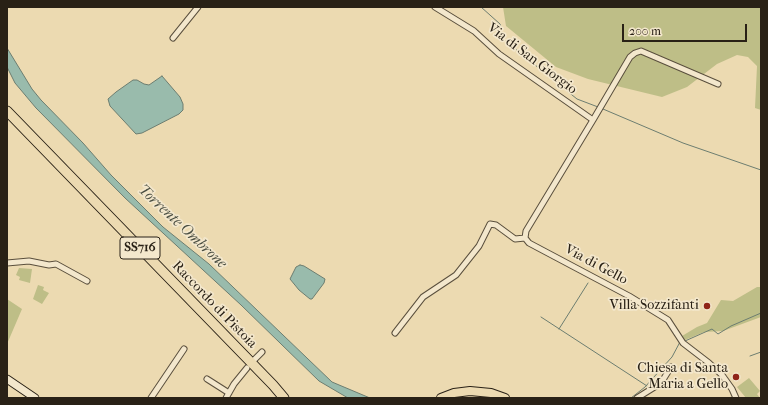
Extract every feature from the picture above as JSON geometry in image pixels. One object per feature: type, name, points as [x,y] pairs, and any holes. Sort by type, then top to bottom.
[{"type":"highway","name":"Raccordo di Pistoia","points":[[7,111],[275,393]]},
{"type":"highway","name":"Raccordo di Pistoia","points":[[7,117],[275,393],[284,398]]},
{"type":"highway","points":[[275,393],[288,398]]},
{"type":"main road","points":[[7,379],[35,398]]},
{"type":"main road","points":[[441,398],[454,393],[470,391],[491,393],[505,398]]},
{"type":"street","points":[[173,38],[198,7]]},
{"type":"street","name":"Via di San Giorgio","points":[[435,7],[474,31],[499,54],[593,120]]},
{"type":"street","points":[[395,333],[423,297],[457,273],[479,246],[490,224],[495,225],[514,239],[525,238],[526,230],[630,57],[635,53],[641,52],[718,84]]},
{"type":"street","name":"Via di Gello","points":[[525,238],[529,243],[629,296],[668,320],[684,343],[722,375],[732,389],[736,398]]},
{"type":"street","points":[[7,263],[29,261],[49,265],[58,264],[88,281]]},
{"type":"street","points":[[151,398],[184,348]]},
{"type":"street","points":[[253,361],[262,352]]},
{"type":"street","points":[[637,398],[661,383],[671,367]]},
{"type":"street","points":[[226,398],[247,368]]},
{"type":"street","points":[[207,379],[229,393]]},
{"type":"green space","points":[[503,7],[761,7],[761,110],[755,108],[757,66],[748,57],[737,55],[717,64],[687,87],[662,97],[588,79],[556,67],[506,26]]},
{"type":"green space","points":[[19,268],[32,269],[30,283],[19,280],[20,277],[16,275]]},
{"type":"green space","points":[[38,285],[44,287],[43,290],[49,293],[42,304],[33,299]]},
{"type":"green space","points":[[757,287],[761,287],[761,317],[723,331],[704,332],[685,340],[682,336],[707,323],[721,300],[733,301]]},
{"type":"green space","points":[[7,299],[22,309],[7,344]]},
{"type":"green space","points":[[749,378],[760,391],[757,394],[760,398],[746,398],[737,387]]},
{"type":"shaded area","points":[[7,48],[32,89],[41,100],[83,143],[111,175],[163,227],[209,264],[332,382],[370,398],[348,398],[319,381],[241,305],[125,198],[36,108],[15,83],[7,67]]},
{"type":"shaded area","points":[[162,76],[180,97],[183,104],[183,110],[179,114],[142,133],[136,134],[110,106],[108,99],[133,80],[149,85]]},
{"type":"shaded area","points":[[300,265],[325,279],[324,283],[312,299],[299,290],[290,279],[296,267]]},
{"type":"waterway","points":[[481,7],[500,24],[501,27],[497,33],[498,35],[577,99],[598,107]]},
{"type":"waterway","points":[[603,109],[683,143],[761,170]]},
{"type":"waterway","points":[[559,329],[588,283]]},
{"type":"waterway","points":[[685,341],[712,329],[718,334],[731,326],[761,313]]},
{"type":"waterway","points":[[541,317],[647,386]]},
{"type":"waterway","points":[[631,398],[645,387],[672,357],[680,342]]},
{"type":"waterway","points":[[750,356],[761,352]]},
{"type":"place","name":"Villa Sozzifanti","points":[[707,306]]},
{"type":"place","name":"Chiesa di Santa Maria a Gello","points":[[736,377]]},
{"type":"water label","name":"Torrente Ombrone","points":[[182,227]]}]
